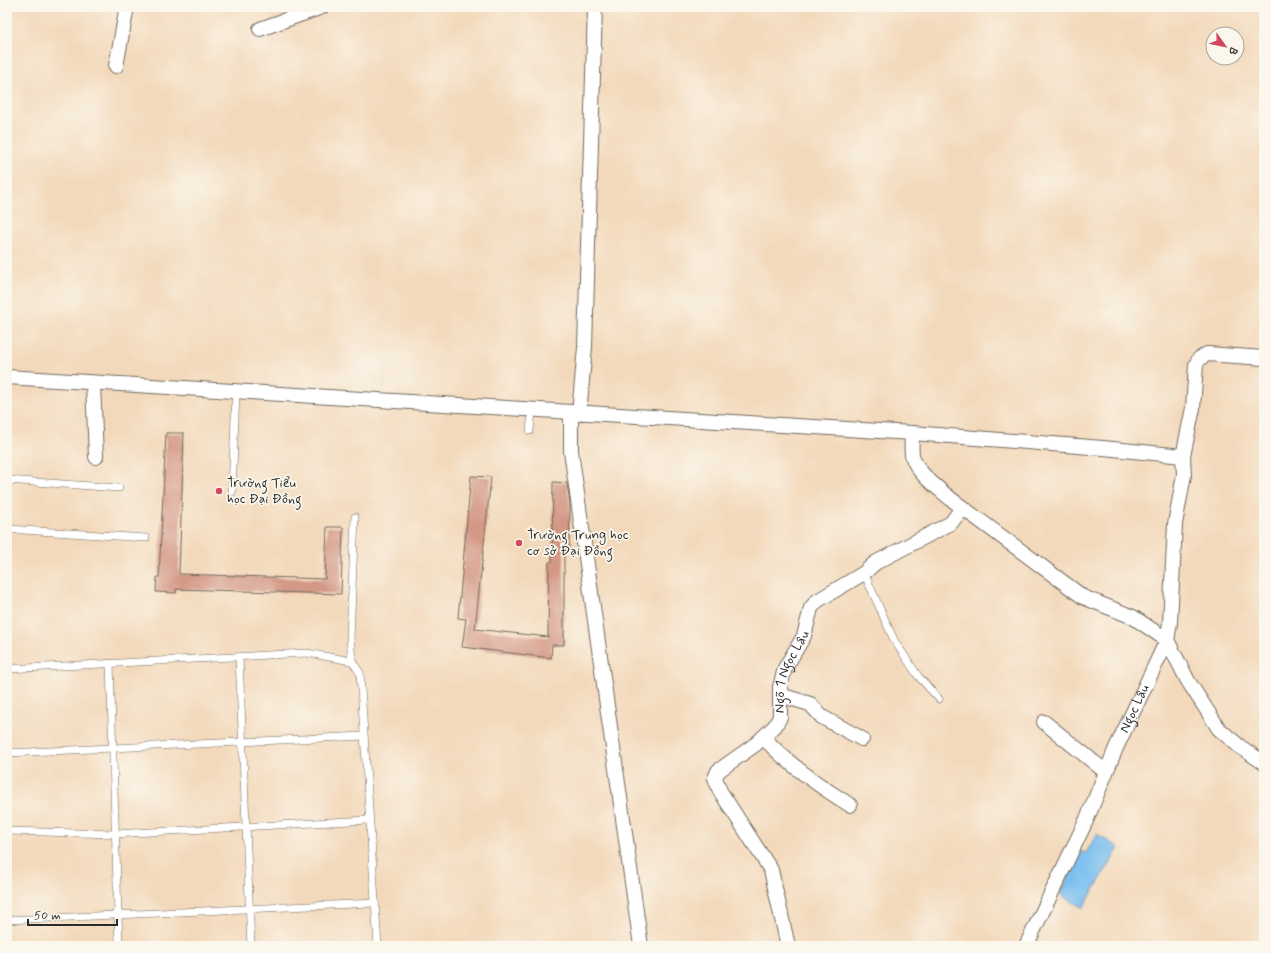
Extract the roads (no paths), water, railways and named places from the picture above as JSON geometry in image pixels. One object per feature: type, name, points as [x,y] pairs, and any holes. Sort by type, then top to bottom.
[{"type":"street","points":[[116,66],[127,7]]},
{"type":"street","points":[[260,29],[322,7]]},
{"type":"street","points":[[595,7],[585,346],[571,451],[641,946]]},
{"type":"street","name":"Ngọc Lâu","points":[[1026,946],[1086,821],[1106,772],[1167,640],[1170,623],[1175,524],[1184,475],[1183,456],[1193,408],[1196,366],[1199,358],[1207,354],[1264,358]]},
{"type":"street","points":[[7,377],[575,414],[912,433],[1103,448],[1183,456]]},
{"type":"street","points":[[93,383],[96,457]]},
{"type":"street","points":[[912,433],[913,456],[919,469],[931,482],[962,508],[993,528],[1083,597],[1133,617],[1167,640],[1188,681],[1219,729],[1239,746],[1264,763]]},
{"type":"street","name":"Ngõ 1 Ngọc Lâu","points":[[788,946],[771,870],[720,791],[714,778],[718,771],[764,738],[775,726],[780,717],[780,687],[785,668],[807,629],[812,608],[822,597],[864,573],[874,563],[951,522],[962,508]]},
{"type":"street","points":[[780,695],[810,704],[824,718],[862,739]]},
{"type":"street","points":[[1044,722],[1106,772]]},
{"type":"street","points":[[764,738],[783,758],[822,788],[850,805]]},
{"type":"lane","points":[[232,492],[236,392]]},
{"type":"lane","points":[[530,431],[532,411]]},
{"type":"lane","points":[[7,480],[119,488]]},
{"type":"lane","points":[[355,516],[350,636],[352,661],[360,673],[378,946]]},
{"type":"lane","points":[[7,529],[146,538]]},
{"type":"lane","points":[[864,573],[894,640],[918,676],[939,699]]},
{"type":"lane","points":[[7,669],[307,653],[352,661]]},
{"type":"lane","points":[[239,657],[244,742],[245,827],[251,946]]},
{"type":"lane","points":[[110,664],[114,834],[119,946]]},
{"type":"lane","points":[[7,753],[364,736]]},
{"type":"lane","points":[[7,831],[114,834],[369,820]]},
{"type":"lane","points":[[7,920],[375,903]]},
{"type":"water","points":[[1097,834],[1119,848],[1083,908],[1060,894],[1080,851],[1086,853]]},
{"type":"place","name":"Trường Tiểu học Đại Đồng","points":[[219,491]]},
{"type":"place","name":"Trường Trung học cơ sở Đại Đồng","points":[[519,543]]}]
